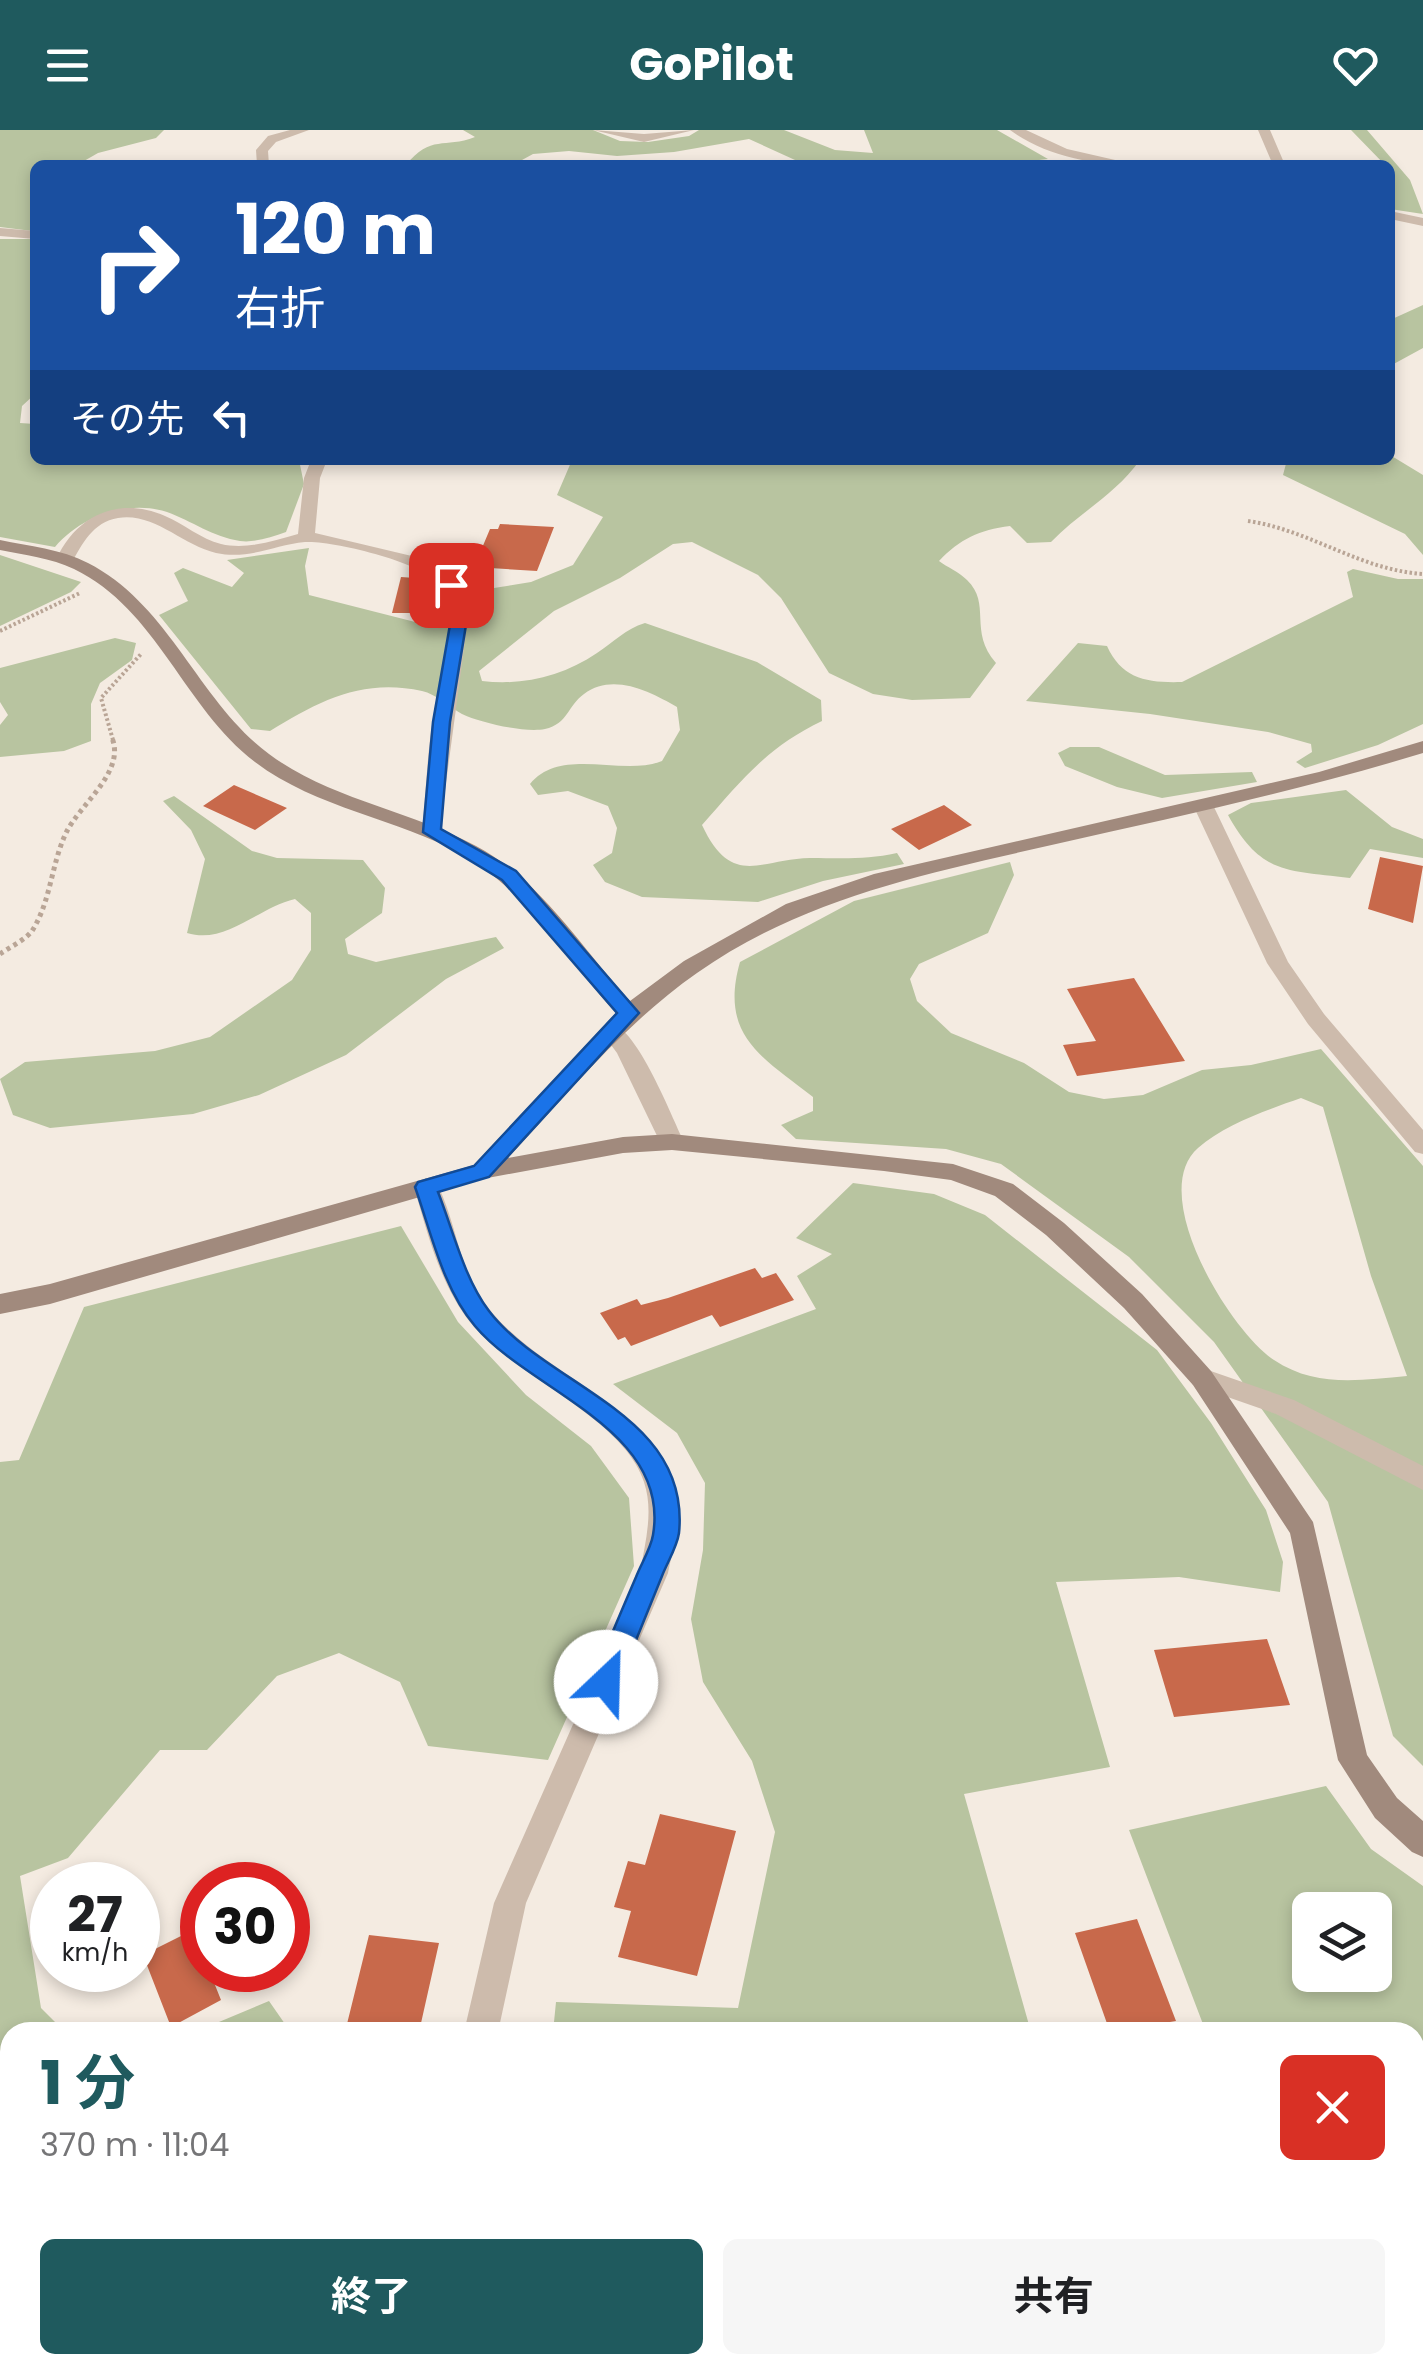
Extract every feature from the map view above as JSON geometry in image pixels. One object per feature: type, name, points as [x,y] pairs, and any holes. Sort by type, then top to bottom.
[{"type":"street","points":[[263,160],[262,150],[272,139],[303,130]]},
{"type":"street","points":[[599,130],[644,138],[688,130]]},
{"type":"street","points":[[1016,130],[1064,152],[1105,160]]},
{"type":"street","points":[[1264,130],[1277,160]]},
{"type":"street","points":[[1395,216],[1423,222]]},
{"type":"street","points":[[0,232],[30,235]]},
{"type":"street","points":[[305,538],[311,526],[316,465]]},
{"type":"street","points":[[65,560],[70,544],[87,524],[132,513],[146,514],[201,544],[231,551],[305,538],[342,542],[431,566],[451,585],[459,619],[442,722],[432,832]]},
{"type":"street","points":[[0,545],[65,560],[103,581],[155,634],[257,754],[348,800],[432,832],[509,876],[628,1013]]},
{"type":"street","points":[[482,1172],[628,1013],[728,943],[831,893],[1005,848],[1368,766],[1423,747]]},
{"type":"street","points":[[1203,805],[1278,963],[1316,1019],[1423,1146]]},
{"type":"street","points":[[610,1030],[645,1083],[672,1142]]},
{"type":"street","points":[[0,1304],[50,1294],[482,1172],[569,1153],[672,1142],[953,1172],[1004,1190],[1056,1229],[1133,1301],[1202,1378],[1303,1530],[1353,1760],[1386,1808],[1423,1842]]},
{"type":"street","points":[[426,1187],[464,1289],[482,1319],[510,1346],[630,1433],[650,1460],[663,1494],[666,1534],[654,1572],[510,1903],[484,2022]]},
{"type":"street","points":[[1202,1378],[1286,1407],[1423,1479]]},
{"type":"path","points":[[1248,521],[1301,533],[1367,566],[1397,575],[1423,574]]},
{"type":"path","points":[[0,630],[31,620],[103,581]]},
{"type":"path","points":[[0,954],[30,934],[46,902],[66,833],[112,766],[116,748],[102,719],[102,692],[137,661],[155,634]]},
{"type":"green space","points":[[0,130],[164,130],[156,138],[98,153],[86,160],[30,160],[30,231],[0,227]]},
{"type":"green space","points":[[463,130],[593,130],[620,141],[648,142],[689,136],[699,130],[784,130],[835,150],[873,153],[864,130],[997,130],[1048,159],[795,160],[749,139],[674,152],[617,156],[569,151],[533,154],[522,160],[410,160],[431,146],[475,137]]},
{"type":"green space","points":[[1351,130],[1367,130],[1393,160],[1380,160]]},
{"type":"green space","points":[[1395,163],[1410,180],[1423,214],[1395,210]]},
{"type":"green space","points":[[0,239],[30,239],[30,399],[22,406],[20,423],[30,424],[30,465],[300,465],[304,484],[286,532],[257,540],[230,539],[167,512],[136,508],[91,519],[55,547],[0,537]]},
{"type":"green space","points":[[1423,305],[1423,348],[1395,363],[1395,318]]},
{"type":"green space","points":[[1395,458],[1423,475],[1423,555],[1405,534],[1283,475],[1286,465],[1395,465]]},
{"type":"green space","points":[[570,465],[1136,465],[1051,542],[1027,543],[1010,526],[979,533],[939,561],[964,577],[974,589],[983,640],[996,663],[970,698],[912,700],[873,694],[829,673],[781,598],[758,575],[692,542],[673,544],[620,578],[554,611],[479,671],[482,681],[542,678],[584,661],[645,623],[757,662],[821,700],[822,721],[770,754],[702,825],[713,845],[736,864],[897,853],[904,864],[823,881],[758,902],[642,897],[605,882],[593,865],[612,853],[617,828],[608,806],[568,791],[538,795],[530,784],[543,773],[575,764],[629,766],[662,761],[680,730],[677,707],[656,696],[619,684],[595,688],[579,698],[553,727],[526,730],[462,714],[422,691],[380,688],[324,702],[270,731],[251,729],[159,615],[188,601],[174,573],[183,568],[232,587],[244,573],[227,560],[309,548],[305,566],[309,595],[423,624],[471,616],[475,591],[531,582],[573,565],[603,517],[557,495]]},
{"type":"green space","points":[[0,555],[81,582],[71,592],[0,626]]},
{"type":"green space","points":[[1353,569],[1398,579],[1423,579],[1423,724],[1378,745],[1305,768],[1296,762],[1312,752],[1311,744],[1268,732],[1026,701],[1078,643],[1107,646],[1120,666],[1137,677],[1182,682],[1353,597],[1347,572]]},
{"type":"green space","points":[[115,638],[136,643],[132,660],[100,683],[91,704],[91,741],[64,751],[0,757],[0,725],[8,715],[0,702],[0,668]]},
{"type":"green space","points":[[1070,747],[1099,747],[1165,775],[1252,772],[1257,782],[1162,798],[1117,787],[1065,766],[1058,753]]},
{"type":"green space","points":[[1346,790],[1392,827],[1423,839],[1423,858],[1370,849],[1350,878],[1292,870],[1264,859],[1252,849],[1228,815],[1251,803]]},
{"type":"green space","points":[[174,796],[252,851],[277,858],[363,860],[385,888],[382,913],[345,939],[348,954],[376,962],[496,937],[504,948],[446,979],[346,1055],[259,1095],[193,1114],[50,1128],[13,1115],[0,1079],[25,1062],[155,1051],[210,1037],[292,980],[311,950],[311,913],[295,899],[228,930],[215,934],[187,933],[205,859],[191,830],[163,801]]},
{"type":"green space","points":[[1010,862],[1014,875],[988,933],[919,964],[910,979],[917,1001],[951,1033],[1024,1063],[1069,1092],[1104,1099],[1143,1095],[1202,1070],[1251,1065],[1321,1049],[1423,1166],[1423,1766],[1393,1736],[1328,1502],[1214,1342],[1129,1257],[1001,1164],[946,1149],[796,1139],[781,1125],[813,1111],[813,1097],[762,1056],[740,1027],[735,987],[740,962],[854,901]],"holes":[[[1301,1098],[1323,1107],[1371,1276],[1407,1376],[1322,1378],[1274,1360],[1236,1321],[1217,1292],[1188,1228],[1182,1196],[1185,1169],[1198,1148],[1233,1125]]]},
{"type":"green space","points":[[853,1183],[934,1194],[985,1215],[1157,1350],[1211,1423],[1266,1510],[1283,1562],[1280,1592],[1179,1577],[1056,1582],[1110,1767],[964,1794],[1028,2022],[554,2022],[556,2002],[738,2008],[775,1832],[752,1761],[703,1682],[691,1619],[703,1550],[705,1483],[677,1433],[613,1384],[816,1309],[797,1276],[832,1254],[796,1238]]},
{"type":"green space","points":[[401,1226],[458,1322],[526,1395],[591,1446],[629,1498],[634,1566],[548,1760],[428,1746],[400,1682],[339,1653],[277,1676],[207,1750],[160,1750],[68,1858],[30,1862],[30,1872],[20,1876],[30,1939],[30,1992],[38,1992],[41,2008],[55,2022],[0,2022],[0,1462],[19,1460],[84,1307]]},
{"type":"green space","points":[[1326,1786],[1371,1849],[1423,1886],[1423,2022],[1202,2022],[1129,1830]]},
{"type":"green space","points":[[269,2001],[284,2022],[219,2022]]},
{"type":"building","points":[[500,524],[554,527],[537,571],[474,567],[490,529],[498,529]]},
{"type":"building","points":[[401,577],[429,579],[439,589],[444,613],[392,613]]},
{"type":"building","points":[[234,785],[287,808],[255,830],[203,806]]},
{"type":"building","points":[[944,805],[972,825],[919,850],[891,829]]},
{"type":"building","points":[[1380,857],[1423,866],[1413,923],[1368,909]]},
{"type":"building","points":[[1134,978],[1185,1061],[1077,1076],[1063,1045],[1096,1041],[1067,989]]},
{"type":"building","points":[[755,1268],[762,1278],[776,1273],[794,1300],[720,1327],[712,1315],[631,1346],[625,1337],[618,1340],[600,1313],[637,1299],[641,1305],[668,1298]]},
{"type":"building","points":[[1267,1639],[1290,1705],[1174,1717],[1154,1650]]},
{"type":"building","points":[[660,1814],[736,1831],[697,1976],[618,1957],[631,1911],[614,1907],[628,1861],[645,1865]]},
{"type":"building","points":[[1137,1919],[1176,2021],[1106,2022],[1075,1933]]},
{"type":"building","points":[[369,1935],[439,1943],[421,2022],[347,2022]]},
{"type":"building","points":[[180,1936],[180,1992],[218,1992],[221,2000],[180,2022],[169,2022],[157,1992],[160,1946]]},
{"type":"route","points":[[451,585],[459,619],[442,722],[432,832],[509,876],[628,1013],[533,1112],[482,1172],[426,1187],[464,1289],[482,1319],[510,1346],[630,1433],[650,1460],[663,1494],[666,1534],[654,1572],[606,1682]]}]
